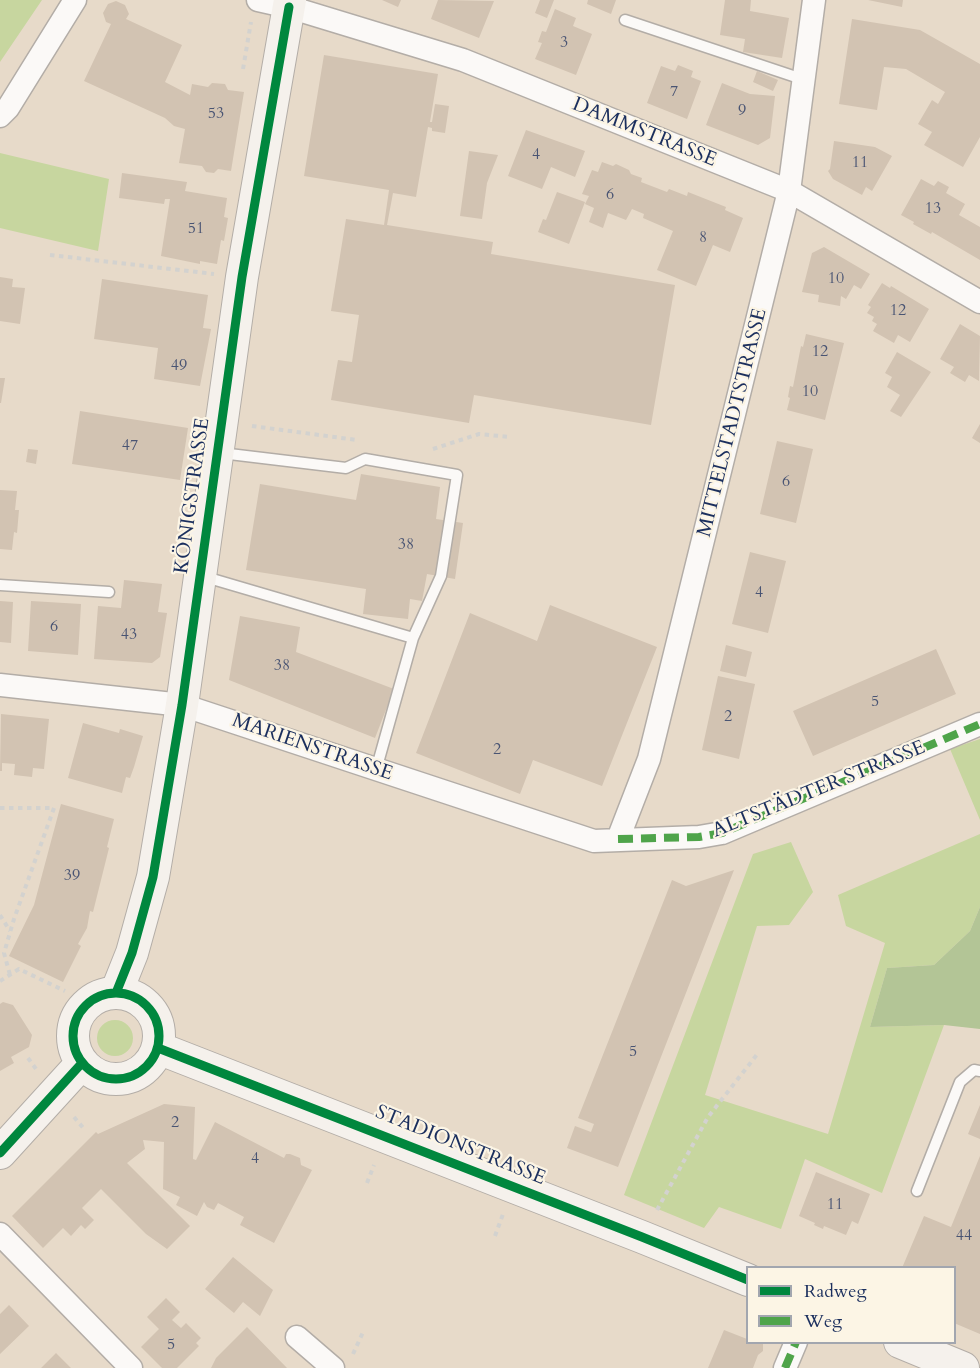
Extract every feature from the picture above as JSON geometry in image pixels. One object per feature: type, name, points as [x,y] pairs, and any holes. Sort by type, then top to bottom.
[{"type":"street","points":[[0,116],[8,108],[75,0]]},
{"type":"street","name":"MITTELSTADTSTRASSE","points":[[618,839],[649,759],[789,191],[814,0]]},
{"type":"street","name":"DAMMSTRASSE","points":[[256,6],[290,3],[463,60],[789,191],[980,302]]},
{"type":"street","name":"KÖNIGSTRASSE","points":[[116,993],[132,953],[153,877],[182,705],[242,277],[290,3]]},
{"type":"street","name":"MARIENSTRASSE","points":[[0,685],[182,705],[594,841],[618,839]]},
{"type":"street","name":"ALTSTÄDTER STRASSE","points":[[618,839],[699,837],[722,833],[980,724]]},
{"type":"street","points":[[116,993],[135,998],[150,1010],[157,1021],[158,1047],[152,1060],[143,1070],[131,1077],[118,1080],[104,1078],[92,1073],[75,1051],[72,1038],[74,1024],[80,1011],[96,998],[116,993]]},
{"type":"street","name":"STADIONSTRASSE","points":[[158,1047],[746,1280]]},
{"type":"street","points":[[0,1153],[82,1063]]},
{"type":"street","points":[[0,1234],[131,1368]]},
{"type":"street","points":[[297,1337],[342,1363]]},
{"type":"street","points":[[785,1368],[795,1344]]},
{"type":"street","points":[[905,1344],[963,1368]]},
{"type":"lane","points":[[625,20],[802,79]]},
{"type":"lane","points":[[217,453],[346,468],[365,459],[457,475],[441,576],[413,638],[376,770]]},
{"type":"lane","points":[[200,576],[413,638]]},
{"type":"lane","points":[[0,585],[109,592]]},
{"type":"lane","points":[[917,1191],[960,1082],[974,1070],[980,1071]]},
{"type":"path","points":[[243,69],[256,6]]},
{"type":"path","points":[[50,255],[242,277]]},
{"type":"path","points":[[0,808],[54,808],[4,953],[10,975]]},
{"type":"path","points":[[0,915],[10,932]]},
{"type":"path","points":[[0,981],[19,969],[65,992]]},
{"type":"path","points":[[642,1237],[708,1117],[759,1052]]},
{"type":"path","points":[[367,1183],[371,1172]]},
{"type":"path","points":[[342,1363],[364,1330]]},
{"type":"green space","points":[[0,0],[42,0],[0,62]]},
{"type":"green space","points":[[0,153],[109,179],[98,251],[0,228]]},
{"type":"green space","points":[[980,739],[980,820],[950,749]]},
{"type":"green space","points":[[980,834],[980,907],[970,931],[934,965],[887,968],[870,1027],[944,1025],[882,1193],[805,1159],[781,1229],[719,1207],[704,1228],[624,1195],[753,854],[791,842],[813,892],[789,925],[757,926],[705,1095],[828,1134],[885,943],[846,926],[838,895]]},
{"type":"green space","points":[[980,907],[980,1029],[944,1025],[870,1027],[887,968],[934,965],[970,931]]},
{"type":"green space","points":[[115,1020],[127,1026],[133,1038],[127,1050],[115,1056],[103,1050],[97,1038],[103,1026]]},
{"type":"building","points":[[382,0],[401,0],[398,7]]},
{"type":"building","points":[[438,0],[494,1],[479,38],[431,19]]},
{"type":"building","points":[[540,0],[554,0],[547,18],[535,13]]},
{"type":"building","points":[[588,0],[616,0],[611,14],[587,4]]},
{"type":"building","points":[[725,0],[751,0],[750,11],[789,18],[782,58],[743,52],[745,39],[720,35]]},
{"type":"building","points":[[868,0],[903,0],[902,7]]},
{"type":"building","points":[[116,1],[125,5],[129,14],[126,19],[182,45],[165,82],[190,95],[192,84],[208,87],[212,83],[225,84],[228,90],[244,92],[231,171],[218,169],[214,173],[206,172],[202,166],[179,163],[185,129],[174,126],[165,118],[84,81],[111,24],[106,22],[103,13],[108,4]]},
{"type":"building","points":[[555,9],[576,18],[573,26],[592,34],[576,75],[535,59],[542,43],[538,42],[542,31],[546,32]]},
{"type":"building","points":[[852,19],[920,30],[980,64],[980,137],[963,167],[924,145],[932,132],[918,124],[932,100],[938,104],[945,92],[906,69],[884,67],[877,110],[839,104]]},
{"type":"building","points":[[324,55],[438,74],[430,122],[432,122],[435,104],[449,106],[445,133],[432,131],[432,128],[428,127],[416,197],[393,193],[387,225],[493,242],[491,254],[675,285],[651,425],[474,395],[469,423],[331,400],[338,360],[352,362],[359,315],[331,311],[346,219],[384,225],[389,190],[304,176]]},
{"type":"building","points":[[678,65],[693,71],[691,77],[701,81],[687,119],[647,103],[661,66],[675,71]]},
{"type":"building","points":[[757,71],[778,80],[773,91],[753,82]]},
{"type":"building","points":[[722,83],[750,94],[775,96],[770,138],[758,145],[706,125]]},
{"type":"building","points":[[526,130],[585,151],[575,177],[551,167],[542,189],[508,176]]},
{"type":"building","points":[[834,141],[875,147],[892,156],[872,191],[866,187],[862,195],[833,179],[828,171]]},
{"type":"building","points":[[469,151],[498,155],[487,183],[482,219],[460,216]]},
{"type":"building","points":[[602,162],[613,166],[616,164],[629,170],[631,174],[642,178],[641,182],[667,192],[669,189],[687,196],[688,192],[726,207],[725,210],[743,218],[730,252],[713,245],[696,286],[657,270],[673,231],[643,218],[644,214],[632,209],[626,220],[608,213],[603,228],[589,222],[594,208],[585,204],[589,196],[582,194],[592,170],[598,172]]},
{"type":"building","points":[[122,173],[187,182],[185,191],[227,198],[224,217],[228,218],[217,264],[200,261],[200,264],[161,256],[170,199],[165,199],[164,204],[119,198]]},
{"type":"building","points":[[921,179],[934,186],[938,181],[949,187],[946,193],[965,204],[959,215],[980,227],[980,260],[932,232],[931,234],[913,224],[914,222],[901,215]]},
{"type":"building","points":[[557,192],[585,202],[569,244],[538,232],[543,219],[546,220]]},
{"type":"building","points":[[824,247],[870,274],[861,289],[854,285],[846,299],[841,296],[840,306],[818,302],[819,295],[802,292],[812,253]]},
{"type":"building","points":[[0,277],[13,279],[12,287],[25,288],[20,324],[0,321]]},
{"type":"building","points":[[102,279],[208,295],[203,328],[211,329],[200,386],[154,379],[158,348],[94,339]]},
{"type":"building","points":[[882,283],[929,309],[910,342],[898,335],[894,343],[873,331],[877,324],[872,321],[874,317],[867,313],[871,307],[868,305]]},
{"type":"building","points":[[960,324],[980,336],[979,381],[969,375],[965,382],[950,373],[954,367],[940,359]]},
{"type":"building","points":[[806,334],[844,343],[825,420],[787,410],[790,386],[793,387],[801,346],[803,347]]},
{"type":"building","points":[[897,352],[931,372],[901,417],[890,411],[900,395],[887,387],[892,377],[885,373]]},
{"type":"building","points":[[0,378],[5,378],[1,403],[0,403]]},
{"type":"building","points":[[80,411],[188,428],[180,480],[72,464]]},
{"type":"building","points":[[980,424],[980,443],[972,438]]},
{"type":"building","points":[[777,441],[813,449],[796,523],[760,514]]},
{"type":"building","points":[[28,449],[38,450],[36,464],[26,462]]},
{"type":"building","points":[[361,474],[440,487],[436,519],[463,523],[455,579],[427,574],[422,601],[410,599],[408,619],[363,614],[366,589],[246,570],[260,484],[356,500]]},
{"type":"building","points":[[0,490],[17,491],[15,510],[19,510],[17,533],[14,532],[12,550],[0,549]]},
{"type":"building","points":[[750,552],[786,561],[768,633],[732,624]]},
{"type":"building","points":[[124,580],[162,584],[158,612],[167,613],[160,657],[152,663],[94,659],[98,606],[121,608]]},
{"type":"building","points":[[0,601],[13,602],[11,643],[0,642]]},
{"type":"building","points":[[31,601],[81,604],[78,655],[28,651]]},
{"type":"building","points":[[550,605],[657,647],[602,786],[533,760],[520,794],[416,753],[470,613],[537,641]]},
{"type":"building","points":[[240,616],[300,627],[296,652],[394,689],[375,738],[229,680]]},
{"type":"building","points":[[726,645],[752,652],[746,677],[720,671]]},
{"type":"building","points":[[936,649],[956,694],[813,756],[793,711]]},
{"type":"building","points":[[718,676],[755,684],[739,759],[702,750]]},
{"type":"building","points":[[1,714],[49,719],[44,769],[33,768],[32,777],[14,775],[15,764],[2,763],[2,771],[0,771]]},
{"type":"building","points":[[83,723],[119,733],[120,729],[143,736],[130,778],[126,777],[122,793],[68,778]]},
{"type":"building","points":[[61,804],[114,819],[93,912],[90,911],[87,928],[78,944],[81,946],[63,982],[9,956],[34,905]]},
{"type":"building","points":[[734,870],[618,1167],[567,1148],[575,1126],[591,1132],[594,1124],[578,1118],[672,880],[686,886]]},
{"type":"building","points":[[3,1002],[13,1005],[32,1035],[29,1047],[11,1057],[14,1063],[0,1071],[0,1004]]},
{"type":"building","points":[[164,1104],[195,1107],[193,1159],[196,1160],[215,1122],[284,1158],[286,1154],[290,1154],[300,1158],[301,1165],[312,1170],[274,1243],[240,1225],[244,1217],[218,1203],[214,1210],[207,1207],[204,1202],[197,1216],[176,1205],[180,1197],[163,1189],[164,1142],[143,1140],[145,1149],[127,1163],[190,1226],[167,1249],[146,1234],[101,1189],[82,1208],[94,1220],[85,1229],[81,1225],[71,1236],[63,1228],[43,1248],[12,1216],[96,1132],[98,1134]]},
{"type":"building","points":[[980,1105],[980,1139],[968,1134]]},
{"type":"building","points":[[980,1156],[980,1334],[956,1324],[956,1266],[903,1266],[924,1216],[951,1227]]},
{"type":"building","points":[[816,1172],[870,1194],[858,1224],[852,1221],[846,1235],[824,1226],[823,1229],[799,1216]]},
{"type":"building","points":[[233,1257],[273,1290],[260,1316],[243,1302],[234,1313],[205,1289]]},
{"type":"building","points":[[166,1298],[180,1312],[172,1320],[181,1328],[186,1323],[201,1338],[196,1343],[199,1346],[177,1368],[162,1368],[141,1347],[159,1329],[147,1317]]},
{"type":"building","points":[[9,1305],[29,1326],[0,1354],[0,1314]]},
{"type":"building","points":[[247,1327],[287,1368],[211,1368],[216,1358]]},
{"type":"building","points":[[724,1330],[746,1339],[746,1344],[763,1344],[763,1351],[758,1355],[753,1368],[708,1368]]},
{"type":"building","points":[[56,1353],[71,1368],[41,1368]]},
{"type":"marked path","points":[[618,839],[699,837],[722,833],[980,724]]},
{"type":"marked path","points":[[785,1368],[795,1344]]},
{"type":"cycle path","points":[[116,993],[132,953],[153,877],[182,705],[242,277],[289,7]]},
{"type":"cycle path","points":[[116,993],[133,996],[147,1005],[156,1019],[159,1036],[156,1053],[147,1067],[133,1076],[116,1079],[99,1076],[85,1067],[76,1053],[73,1036],[76,1019],[85,1005],[99,996],[116,993]]},
{"type":"cycle path","points":[[158,1048],[746,1279]]},
{"type":"cycle path","points":[[0,1153],[82,1063]]}]
